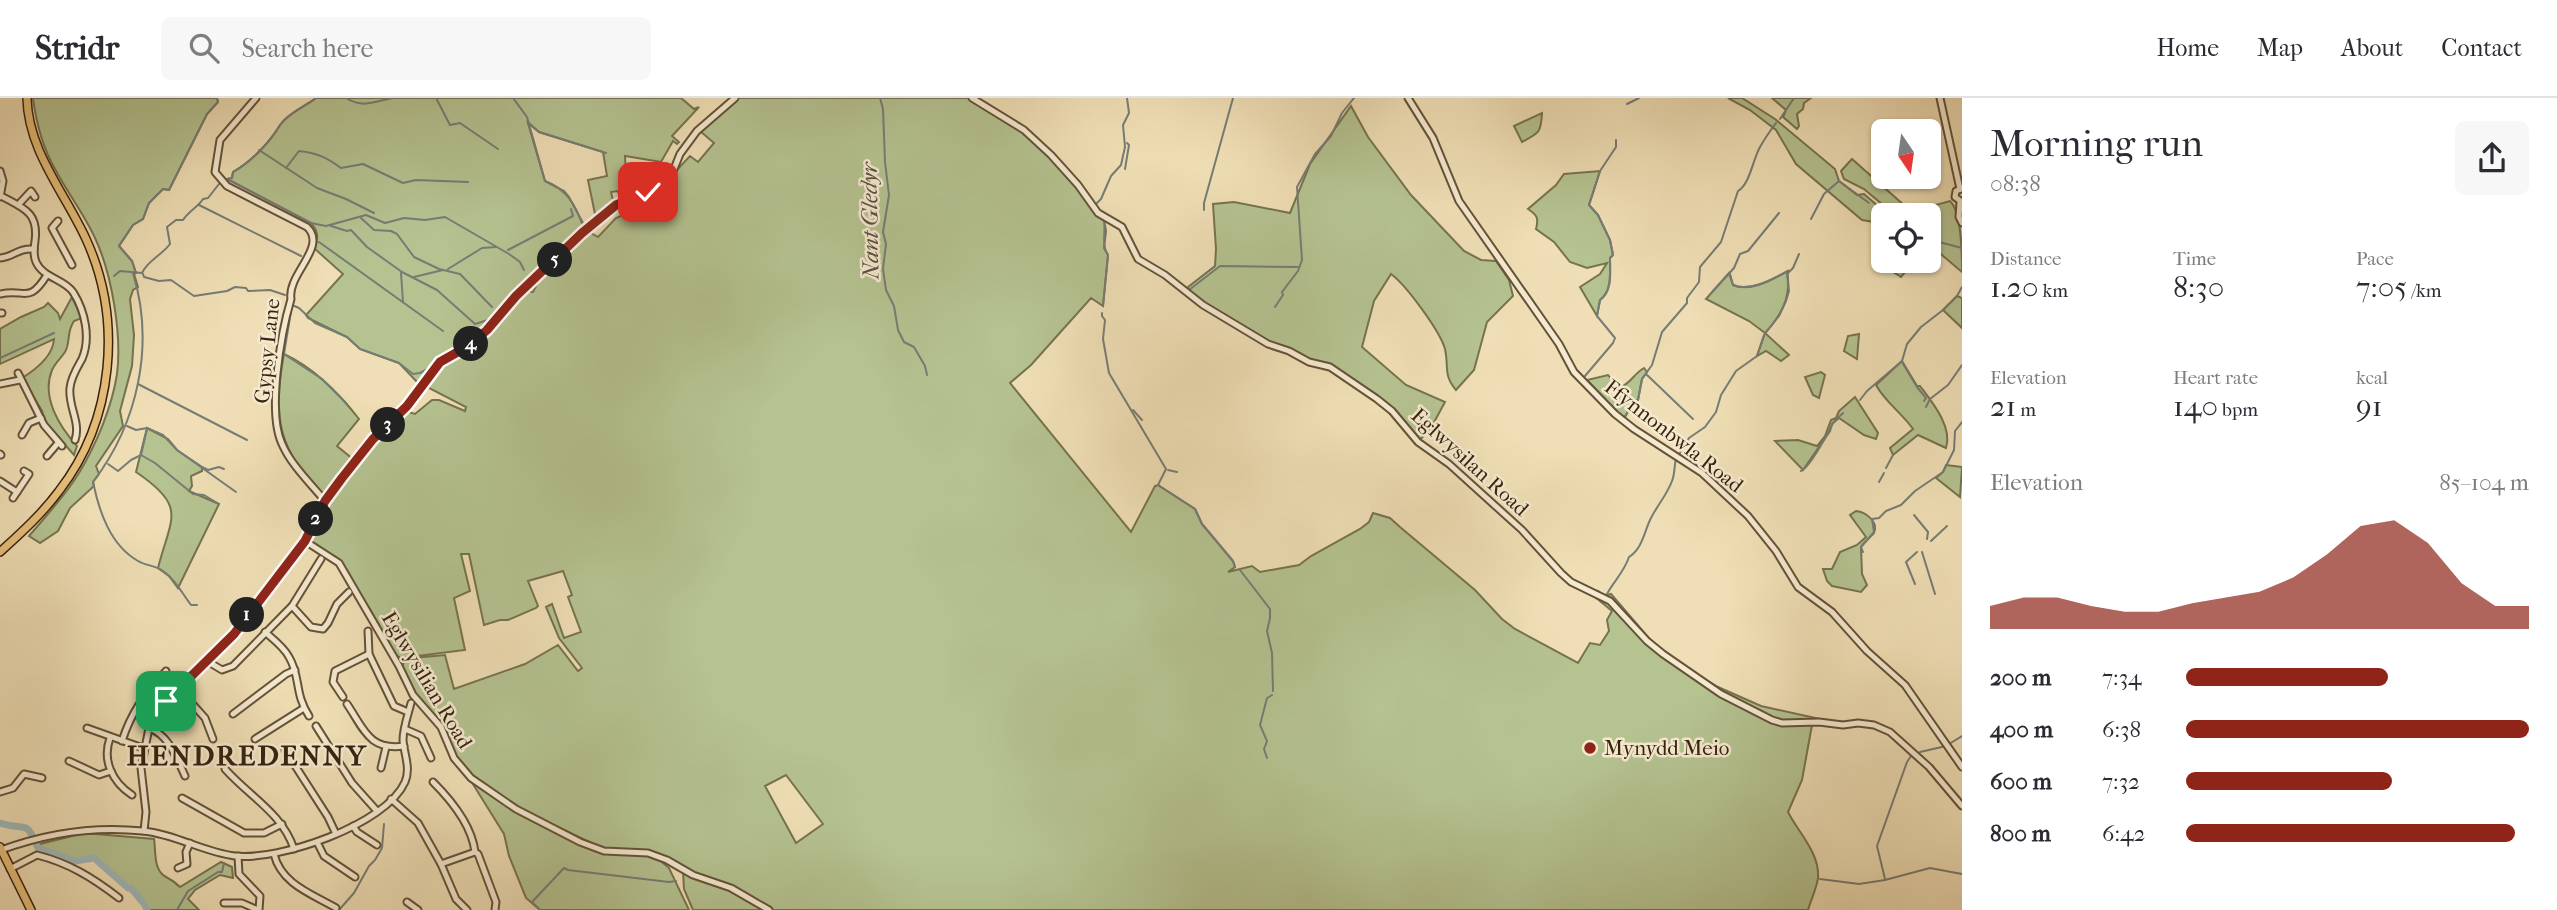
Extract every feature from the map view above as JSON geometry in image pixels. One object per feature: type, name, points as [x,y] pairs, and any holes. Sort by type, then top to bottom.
[{"type":"main road","points":[[0,552],[37,518],[61,490],[102,406],[107,379],[108,330],[99,273],[86,239],[37,147],[27,98]]},
{"type":"main road","points":[[1,848],[31,910]]},
{"type":"street","name":"Gypsy Lane","points":[[256,98],[220,140],[215,172],[227,186],[313,232],[314,243],[289,289],[291,299],[277,378],[276,419],[282,444],[325,501]]},
{"type":"street","points":[[144,831],[146,812],[141,768],[149,728],[166,701],[234,634],[305,541],[325,501],[373,439],[407,406],[440,362],[470,345],[487,330],[516,296],[582,233],[616,205],[648,192],[663,182],[697,131],[734,98]]},
{"type":"street","name":"Eglwysilan Road","points":[[972,98],[1024,130],[1051,155],[1098,213],[1122,227],[1138,259],[1165,275],[1203,305],[1268,344],[1329,367],[1377,398],[1392,411],[1418,442],[1449,464],[1522,530],[1561,573],[1572,582],[1610,601],[1662,654],[1721,694],[1772,720],[1782,723],[1858,723],[1874,725],[1890,732],[1929,767],[1962,806]]},
{"type":"street","name":"Ffynnonbwla Road","points":[[1408,98],[1433,138],[1459,201],[1559,344],[1574,372],[1615,414],[1702,473],[1748,516],[1776,551],[1798,587],[1832,612],[1860,645],[1905,685],[1962,767]]},
{"type":"street","points":[[1940,98],[1961,189],[1955,195],[1956,200],[1961,202],[1959,217],[1962,223]]},
{"type":"street","points":[[0,171],[3,181],[0,196],[32,215],[37,231],[34,249],[37,264],[47,275],[72,291],[84,319],[86,349],[70,387],[71,404],[78,425],[76,438],[69,433]]},
{"type":"street","points":[[18,205],[30,188],[35,197]]},
{"type":"street","points":[[37,231],[52,229],[58,221]]},
{"type":"street","points":[[52,229],[71,263],[61,265]]},
{"type":"street","points":[[0,258],[11,256],[20,249],[34,249]]},
{"type":"street","points":[[0,294],[31,293],[47,275]]},
{"type":"street","points":[[72,291],[79,286]]},
{"type":"street","points":[[0,384],[19,377],[41,418],[60,444],[47,456]]},
{"type":"street","points":[[25,433],[29,424],[41,418]]},
{"type":"street","points":[[0,481],[15,495],[29,474]]},
{"type":"street","name":"Eglwysilian Road","points":[[305,541],[340,563],[413,695],[441,727],[454,758],[471,778],[516,809],[580,842],[604,851],[648,853],[693,875],[731,888],[769,910]]},
{"type":"street","points":[[207,661],[217,669],[229,669],[292,606],[321,559]]},
{"type":"street","points":[[292,606],[311,626],[323,629],[337,604],[349,592]]},
{"type":"street","points":[[368,631],[369,654],[394,706],[408,712]]},
{"type":"street","points":[[265,632],[286,652],[295,670],[299,697],[309,716]]},
{"type":"street","points":[[343,697],[333,682],[335,671],[369,654]]},
{"type":"street","points":[[233,714],[295,670]]},
{"type":"street","points":[[122,741],[128,723],[141,700],[166,671]]},
{"type":"street","points":[[178,688],[205,719],[213,739]]},
{"type":"street","points":[[1,848],[85,830],[144,831],[214,852],[238,856],[274,854],[317,842],[353,826],[377,811],[400,790],[407,776],[404,746],[411,703]]},
{"type":"street","points":[[347,704],[372,740],[386,747],[404,746]]},
{"type":"street","points":[[255,739],[304,708]]},
{"type":"street","points":[[316,726],[352,783],[377,811]]},
{"type":"street","points":[[87,728],[143,748]]},
{"type":"street","points":[[149,728],[161,733],[185,776]]},
{"type":"street","points":[[405,729],[421,736],[431,758]]},
{"type":"street","points":[[110,738],[106,759],[122,789],[132,795]]},
{"type":"street","points":[[381,768],[386,747]]},
{"type":"street","points":[[285,750],[336,834]]},
{"type":"street","points":[[69,761],[99,775],[111,771]]},
{"type":"street","points":[[225,769],[243,789],[268,807],[282,824],[294,849]]},
{"type":"street","points":[[0,792],[13,788],[24,774],[43,778]]},
{"type":"street","points":[[433,782],[444,793],[471,836],[496,902],[495,910]]},
{"type":"street","points":[[182,798],[243,833],[264,833],[282,824]]},
{"type":"street","points":[[391,799],[418,823],[441,864],[456,899],[467,910]]},
{"type":"street","points":[[353,826],[357,832],[377,845]]},
{"type":"street","points":[[317,842],[324,856],[355,877]]},
{"type":"street","points":[[178,869],[187,864],[190,843]]},
{"type":"street","points":[[441,864],[475,852]]},
{"type":"street","points":[[274,854],[277,867],[285,877],[336,908]]},
{"type":"street","points":[[10,869],[37,855],[58,860],[92,877],[119,898]]},
{"type":"street","points":[[224,903],[242,903],[258,910],[260,896],[239,874],[238,856]]},
{"type":"street","points":[[407,902],[418,910]]},
{"type":"green space","points":[[33,98],[217,98],[218,102],[207,114],[169,190],[163,189],[149,203],[143,219],[133,225],[119,246],[132,261],[138,287],[133,290],[130,299],[134,335],[132,366],[120,411],[123,426],[96,466],[99,474],[93,482],[94,486],[70,508],[58,531],[40,543],[29,536],[74,481],[102,425],[117,374],[118,341],[111,287],[101,253],[91,229],[47,152]]},
{"type":"green space","points":[[316,98],[681,98],[694,109],[699,107],[672,136],[679,142],[677,144],[673,141],[661,162],[625,156],[626,173],[636,172],[643,192],[627,198],[626,194],[619,195],[618,191],[611,192],[613,200],[608,204],[610,208],[596,219],[588,180],[607,176],[603,152],[539,132],[528,123],[545,181],[564,191],[569,197],[583,223],[583,230],[513,293],[483,327],[439,360],[419,384],[399,363],[360,349],[347,337],[308,318],[306,315],[343,274],[315,249],[317,235],[311,223],[227,179],[232,178],[233,172],[260,151],[283,121]]},
{"type":"green space","points":[[737,98],[971,98],[1032,139],[1065,171],[1104,220],[1104,248],[1108,255],[1103,306],[1091,298],[1031,365],[1010,383],[1131,532],[1155,486],[1158,485],[1195,509],[1202,524],[1233,561],[1235,567],[1228,572],[1252,566],[1260,572],[1299,565],[1360,529],[1369,522],[1373,513],[1390,518],[1475,590],[1515,629],[1578,663],[1590,643],[1600,645],[1609,631],[1607,620],[1612,611],[1594,596],[1598,591],[1604,596],[1611,594],[1654,644],[1686,668],[1718,687],[1761,706],[1820,719],[1812,725],[1802,780],[1788,812],[1812,851],[1818,869],[1817,882],[1808,910],[773,910],[731,887],[690,871],[660,855],[606,850],[520,809],[469,775],[458,761],[441,720],[415,695],[403,663],[413,658],[445,655],[454,689],[525,664],[558,645],[578,671],[582,668],[559,638],[546,607],[552,604],[564,638],[581,632],[568,597],[572,595],[563,571],[528,581],[538,606],[536,608],[508,620],[484,625],[469,554],[461,554],[470,591],[454,598],[465,650],[401,658],[395,655],[337,558],[314,545],[309,538],[328,500],[372,443],[405,411],[415,414],[432,400],[439,400],[465,411],[466,407],[425,386],[435,373],[451,358],[476,344],[526,291],[533,292],[539,280],[589,232],[598,237],[616,218],[643,206],[641,197],[658,190],[690,156],[698,162],[714,143],[700,131]],"holes":[[[786,775],[823,824],[796,843],[765,786]]]},
{"type":"green space","points":[[1728,98],[1742,98],[1775,119],[1835,169],[1839,181],[1857,195],[1864,194],[1874,203],[1871,203],[1871,222],[1862,220],[1796,164],[1776,130],[1750,110]]},
{"type":"green space","points":[[1772,98],[1811,98],[1797,114],[1797,129],[1783,117],[1786,110]]},
{"type":"green space","points":[[1351,106],[1368,137],[1411,195],[1464,251],[1481,260],[1496,261],[1509,280],[1513,296],[1487,322],[1474,370],[1456,390],[1449,380],[1445,349],[1437,331],[1391,274],[1374,301],[1362,347],[1406,385],[1445,402],[1431,428],[1418,442],[1382,403],[1330,367],[1268,344],[1183,291],[1215,266],[1213,204],[1234,202],[1290,213],[1310,164]]},
{"type":"green space","points":[[1542,113],[1538,132],[1522,142],[1514,126]]},
{"type":"green space","points":[[1852,159],[1871,176],[1871,189],[1886,189],[1902,203],[1881,203],[1864,189],[1844,179],[1841,171]]},
{"type":"green space","points":[[1600,171],[1589,205],[1598,215],[1610,240],[1613,255],[1610,258],[1607,292],[1600,300],[1597,316],[1580,287],[1600,274],[1607,263],[1587,268],[1570,262],[1554,242],[1536,229],[1536,217],[1528,209],[1556,185],[1564,174]]},
{"type":"green space","points":[[1950,201],[1959,224],[1962,272],[1941,254],[1941,204]]},
{"type":"green space","points":[[1788,271],[1786,300],[1765,333],[1749,321],[1706,299],[1729,273],[1733,285],[1747,287],[1761,284]]},
{"type":"green space","points":[[1957,296],[1962,298],[1962,328],[1943,310]]},
{"type":"green space","points":[[72,297],[82,318],[74,321],[72,325],[67,348],[52,370],[49,390],[50,401],[58,420],[77,446],[74,455],[45,422],[42,411],[22,378],[47,357],[54,339],[0,364],[0,329],[48,303],[60,319]]},
{"type":"green space","points":[[1765,333],[1789,355],[1781,361],[1766,351],[1757,356]]},
{"type":"green space","points":[[1859,334],[1857,359],[1844,351],[1848,336]]},
{"type":"green space","points":[[284,354],[325,382],[359,419],[337,446],[354,460],[325,497],[297,464],[282,432],[279,396]]},
{"type":"green space","points":[[1902,361],[1917,386],[1920,386],[1940,415],[1947,432],[1946,448],[1918,435],[1893,455],[1890,448],[1913,429],[1876,385]]},
{"type":"green space","points":[[1644,368],[1647,372],[1642,379],[1638,400],[1634,401],[1624,419],[1587,380],[1608,375],[1617,385],[1623,386]]},
{"type":"green space","points":[[1821,372],[1825,375],[1819,398],[1813,395],[1805,377]]},
{"type":"green space","points":[[1855,397],[1878,433],[1876,439],[1864,435],[1839,418],[1832,424],[1830,431],[1803,470],[1775,441],[1798,440],[1817,446],[1825,436],[1831,420]]},
{"type":"green space","points":[[147,428],[168,439],[177,450],[202,467],[202,471],[191,476],[192,486],[189,491],[219,504],[178,588],[169,576],[158,568],[170,524],[169,504],[152,484],[136,472]]},
{"type":"green space","points":[[1946,465],[1962,467],[1960,497],[1936,478]]},
{"type":"green space","points":[[1856,511],[1870,518],[1875,525],[1874,533],[1861,547],[1862,574],[1867,585],[1861,592],[1832,586],[1823,569],[1832,569],[1840,552],[1857,545],[1866,537],[1850,515]]},
{"type":"green space","points":[[471,781],[518,813],[591,849],[656,857],[669,868],[689,910],[540,910],[526,898],[509,856],[504,834]]},
{"type":"green space","points":[[84,833],[154,839],[159,870],[180,887],[221,862],[232,867],[233,878],[220,875],[195,890],[188,899],[199,910],[147,910],[132,888],[128,888],[94,858],[75,861],[36,845]]},
{"type":"green space","points":[[683,871],[731,890],[766,910],[693,910],[684,889]]},
{"type":"waterway","points":[[136,273],[132,261],[119,246],[133,225],[143,219],[149,203],[163,189],[169,190],[207,114],[218,102],[217,98]]},
{"type":"waterway","name":"Nant Gledyr","points":[[227,179],[232,178],[233,172],[260,151],[283,121],[316,98]]},
{"type":"waterway","points":[[346,98],[364,104],[393,98]]},
{"type":"waterway","points":[[436,98],[450,125],[460,123],[498,149]]},
{"type":"waterway","points":[[513,98],[527,117],[545,181],[553,184],[570,199],[583,226]]},
{"type":"waterway","name":"Nant Gledyr","points":[[880,98],[889,195],[883,232],[886,244],[883,269],[886,290],[894,306],[898,330],[904,342],[914,347],[927,375]]},
{"type":"waterway","points":[[1096,204],[1111,176],[1121,165],[1125,147],[1123,125],[1129,113],[1127,98]]},
{"type":"waterway","points":[[1204,210],[1233,98]]},
{"type":"waterway","points":[[1275,307],[1302,260],[1297,187],[1315,154],[1331,136],[1342,113],[1354,98]]},
{"type":"waterway","points":[[1627,104],[1639,98]]},
{"type":"waterway","points":[[1780,119],[1794,98]]},
{"type":"waterway","points":[[529,123],[539,132],[606,153]]},
{"type":"waterway","points":[[1624,418],[1634,401],[1638,400],[1642,379],[1652,365],[1662,332],[1687,303],[1687,298],[1699,282],[1700,267],[1721,242],[1738,191],[1746,183],[1760,147],[1776,123]]},
{"type":"waterway","points":[[1585,376],[1615,338],[1597,316],[1600,300],[1609,286],[1610,258],[1613,255],[1610,240],[1598,215],[1589,205],[1600,171],[1616,147],[1616,140]]},
{"type":"waterway","points":[[1125,169],[1129,145],[1127,143]]},
{"type":"waterway","points":[[259,150],[317,188],[374,213]]},
{"type":"waterway","points":[[286,168],[299,151],[321,156],[341,168],[363,164],[403,183],[416,180],[468,182]]},
{"type":"waterway","points":[[227,179],[311,223],[326,226],[366,215],[385,223],[404,218],[425,220],[445,217],[509,254],[520,262],[524,270]]},
{"type":"waterway","points":[[1811,219],[1824,194],[1839,181],[1869,203]]},
{"type":"waterway","name":"Nant Gledyr","points":[[114,276],[120,271],[142,273],[170,244],[167,227],[176,220],[183,220],[203,199],[208,198],[219,184]]},
{"type":"waterway","points":[[199,205],[301,256]]},
{"type":"waterway","points":[[508,250],[573,216],[571,209]]},
{"type":"waterway","points":[[1713,291],[1734,268],[1740,254],[1748,251],[1779,213]]},
{"type":"waterway","points":[[361,218],[374,230],[397,234],[414,257],[439,269],[460,274],[492,307]]},
{"type":"waterway","points":[[1103,306],[1108,255],[1104,243],[1104,220]]},
{"type":"waterway","points":[[331,226],[351,230],[367,247],[402,272],[437,290],[475,324],[488,320]]},
{"type":"waterway","points":[[319,242],[443,331]]},
{"type":"waterway","points":[[1941,242],[1962,248]]},
{"type":"waterway","points":[[448,269],[482,248],[496,247]]},
{"type":"waterway","points":[[1678,456],[1689,438],[1705,427],[1716,412],[1721,395],[1736,371],[1757,356],[1764,335],[1779,316],[1786,301],[1789,291],[1787,274],[1799,254]]},
{"type":"waterway","points":[[1189,290],[1220,266],[1298,267]]},
{"type":"waterway","points":[[414,277],[443,270]]},
{"type":"waterway","points":[[1730,274],[1733,285],[1746,287],[1760,284],[1786,272]]},
{"type":"waterway","points":[[133,273],[142,328],[138,382],[121,435],[93,482],[102,516],[120,546],[138,561],[167,574],[191,605],[197,605]]},
{"type":"waterway","points":[[401,273],[403,302]]},
{"type":"waterway","points":[[143,274],[144,277],[159,281],[171,280],[194,296],[227,291],[235,287],[246,288],[248,291],[270,290],[285,295]]},
{"type":"waterway","points":[[1860,400],[1902,361],[1907,344],[1921,327],[1957,296],[1962,287]]},
{"type":"waterway","points":[[347,404],[322,379],[284,354],[292,305],[315,323],[347,337],[360,349],[399,363],[413,374],[433,366]]},
{"type":"waterway","points":[[1102,313],[1105,320],[1103,339],[1109,373],[1166,469],[1158,485],[1195,509],[1202,524],[1235,567]]},
{"type":"waterway","name":"Nant Gledyr","points":[[0,358],[54,333]]},
{"type":"waterway","points":[[1902,362],[1926,398],[1924,401]]},
{"type":"waterway","points":[[1926,407],[1930,399],[1948,385],[1962,365]]},
{"type":"waterway","points":[[1646,374],[1693,419]]},
{"type":"waterway","points":[[138,384],[247,440]]},
{"type":"waterway","points":[[1133,410],[1142,420]]},
{"type":"waterway","points":[[1801,471],[1843,413]]},
{"type":"waterway","points":[[1863,552],[1861,547],[1874,532],[1872,519],[1879,518],[1886,511],[1901,505],[1915,491],[1943,472],[1954,450],[1955,431],[1962,422]]},
{"type":"waterway","points":[[127,426],[136,430],[147,428],[163,435],[177,450],[236,492]]},
{"type":"waterway","points":[[108,464],[118,471],[141,455],[147,429]]},
{"type":"waterway","points":[[141,455],[193,494],[204,495],[219,504]]},
{"type":"waterway","points":[[1886,468],[1893,455]]},
{"type":"waterway","points":[[1607,594],[1629,557],[1640,545],[1652,515],[1670,486],[1676,459]]},
{"type":"waterway","points":[[202,467],[208,470],[219,467],[224,469]]},
{"type":"waterway","points":[[1168,470],[1177,472]]},
{"type":"waterway","points":[[1879,482],[1884,473]]},
{"type":"waterway","points":[[1914,515],[1928,532],[1927,539]]},
{"type":"waterway","points":[[1931,541],[1947,526]]},
{"type":"waterway","points":[[1915,584],[1906,562],[1917,552]]},
{"type":"waterway","points":[[1922,552],[1935,594]]},
{"type":"waterway","points":[[1240,570],[1270,609],[1267,631],[1272,653],[1273,691]]},
{"type":"waterway","points":[[1267,758],[1264,749],[1267,741],[1260,725],[1267,698],[1272,695]]},
{"type":"waterway","points":[[1949,744],[1962,736]]},
{"type":"waterway","points":[[1920,752],[1946,746]]},
{"type":"waterway","points":[[1885,879],[1877,846],[1911,756]]},
{"type":"waterway","points":[[0,823],[28,829],[38,848],[75,861],[94,858],[131,888],[147,910]]},
{"type":"waterway","points":[[339,910],[354,893],[382,848],[384,824]]},
{"type":"waterway","points":[[177,910],[188,891],[222,872],[224,863]]},
{"type":"waterway","points":[[540,910],[532,902],[564,868],[676,881]]},
{"type":"waterway","points":[[1820,879],[1859,884],[1930,868],[1962,874]]},
{"type":"place","name":"Mynydd Meio","points":[[1590,748]]},
{"type":"district","name":"HENDREDENNY","points":[[247,755]]},
{"type":"route","points":[[166,701],[234,634],[305,541],[325,501],[342,478],[373,439],[407,406],[440,362],[470,345],[487,330],[516,296],[569,244],[616,205],[648,192]]}]
